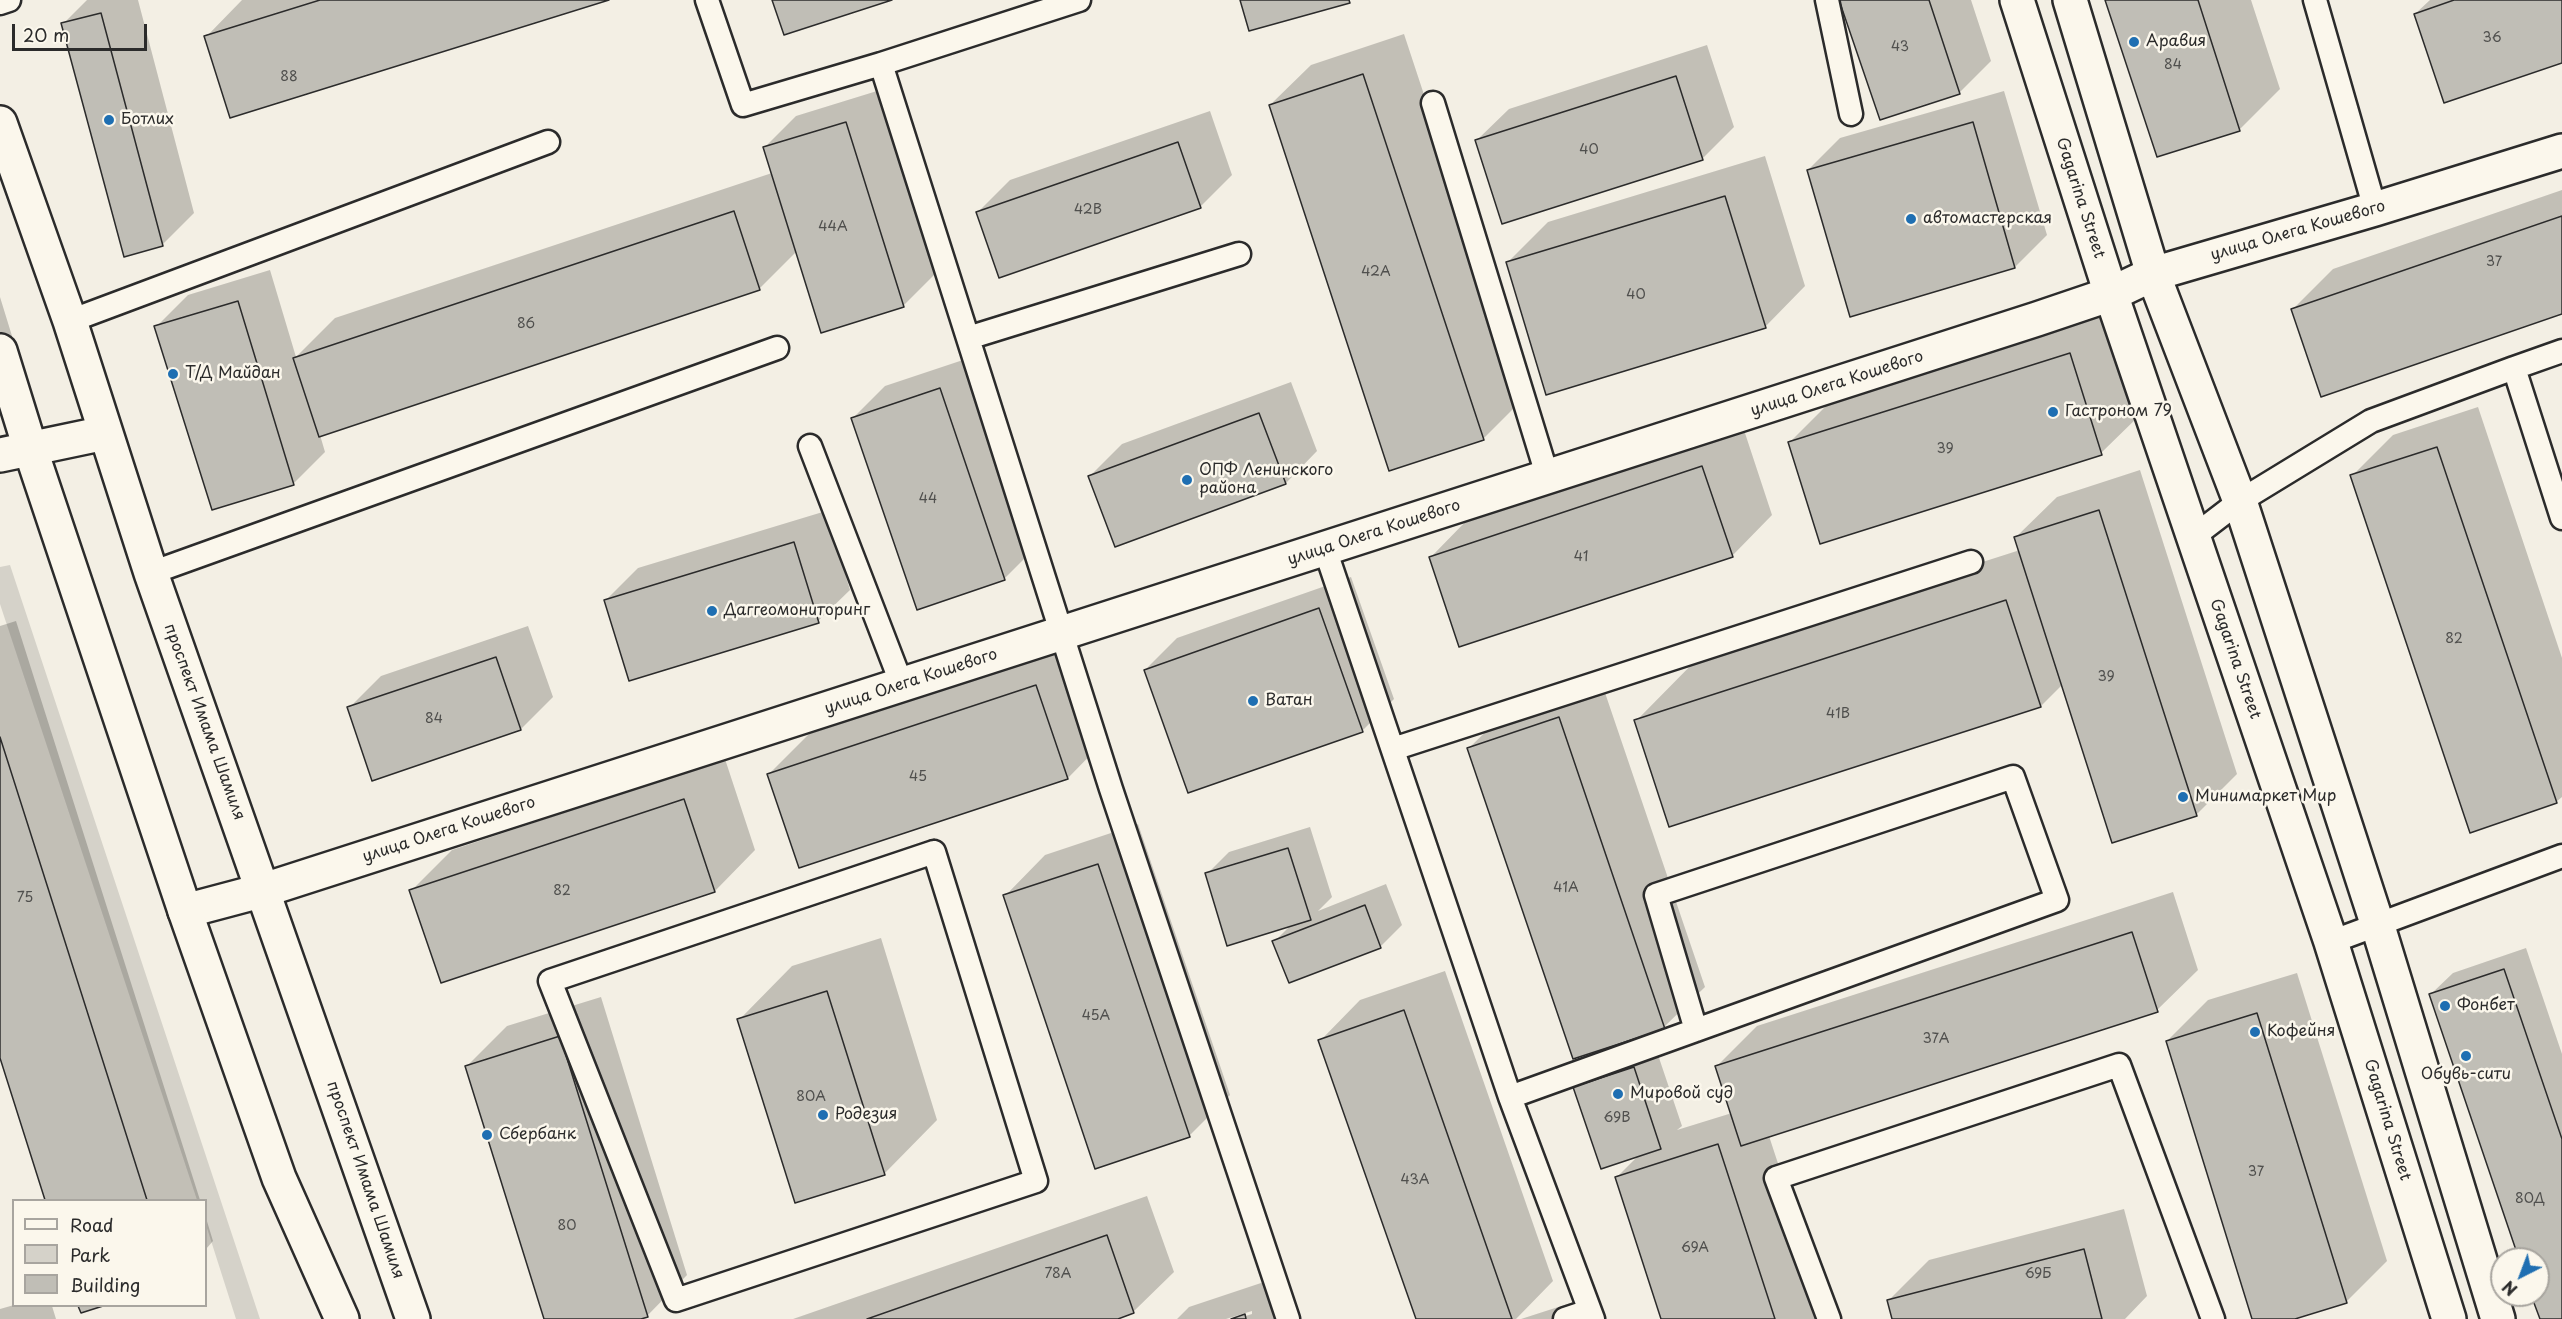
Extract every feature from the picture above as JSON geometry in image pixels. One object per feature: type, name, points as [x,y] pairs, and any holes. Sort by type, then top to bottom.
[{"type":"main road","name":"Gagarina Street","points":[[2017,0],[2111,294],[2331,942],[2449,1319]]},
{"type":"main road","points":[[2070,0],[2153,274],[2240,501],[2377,923],[2498,1319]]},
{"type":"main road","name":"проспект Имама Шамиля","points":[[0,123],[70,321],[151,573],[414,1319]]},
{"type":"main road","name":"улица Олега Кошевого","points":[[185,911],[264,890],[1548,478],[2111,294],[2153,274],[2376,209],[2562,151]]},
{"type":"main road","points":[[0,351],[15,453],[185,911],[279,1178],[342,1319]]},
{"type":"main road","points":[[15,453],[105,433]]},
{"type":"lane","points":[[0,3],[9,0]]},
{"type":"lane","points":[[707,0],[743,105],[881,64],[1079,0]]},
{"type":"lane","points":[[1827,0],[1851,114]]},
{"type":"lane","points":[[2315,0],[2376,209]]},
{"type":"lane","points":[[881,64],[1111,789],[1288,1319]]},
{"type":"lane","points":[[1433,104],[1548,478]]},
{"type":"lane","points":[[70,321],[548,142]]},
{"type":"lane","points":[[968,338],[1239,254]]},
{"type":"lane","points":[[151,573],[777,348]]},
{"type":"lane","points":[[2193,537],[2240,501],[2371,421],[2562,351]]},
{"type":"lane","points":[[2514,368],[2562,518]]},
{"type":"lane","points":[[810,446],[902,685]]},
{"type":"lane","points":[[1325,549],[1510,1097],[1591,1315],[1565,1319]]},
{"type":"lane","points":[[1393,749],[1971,562]]},
{"type":"lane","points":[[1510,1097],[2057,900],[2013,777],[1656,895],[1696,1030]]},
{"type":"lane","points":[[934,852],[1036,1181],[676,1310],[550,981],[934,852]]},
{"type":"lane","points":[[2331,942],[2562,856]]},
{"type":"lane","points":[[1828,1319],[1776,1178],[2119,1065],[2213,1319]]},
{"type":"green space","points":[[10,565],[260,1319],[236,1319],[207,1228],[207,1199],[197,1199],[0,604],[0,567]]},
{"type":"building","points":[[320,0],[609,0],[230,118],[204,36]]},
{"type":"building","points":[[772,0],[892,0],[784,35]]},
{"type":"building","points":[[1240,0],[1349,0],[1350,3],[1249,31]]},
{"type":"building","points":[[1839,0],[1929,0],[1960,94],[1880,120]]},
{"type":"building","points":[[2105,0],[2198,0],[2240,131],[2157,157]]},
{"type":"building","points":[[2454,0],[2562,0],[2562,63],[2444,103],[2414,14]]},
{"type":"building","points":[[101,13],[163,246],[124,257],[61,23]]},
{"type":"building","points":[[1363,74],[1484,440],[1389,471],[1269,105]]},
{"type":"building","points":[[1676,76],[1703,160],[1502,224],[1475,140]]},
{"type":"building","points":[[846,122],[904,307],[821,333],[763,147]]},
{"type":"building","name":"автомастерская","points":[[1973,122],[2015,268],[1850,317],[1807,170]]},
{"type":"building","points":[[1178,142],[1201,208],[999,278],[976,212]]},
{"type":"building","points":[[1725,196],[1766,328],[1546,395],[1506,262]]},
{"type":"building","points":[[734,211],[760,290],[319,437],[293,358]]},
{"type":"building","points":[[2562,216],[2562,314],[2321,397],[2291,309]]},
{"type":"building","points":[[238,301],[294,485],[212,510],[154,326]]},
{"type":"building","points":[[2070,353],[2102,455],[1820,544],[1788,442]]},
{"type":"building","points":[[940,388],[1005,580],[917,610],[851,418]]},
{"type":"building","name":"ОПФ Ленинского района","points":[[1259,413],[1286,484],[1115,547],[1088,476]]},
{"type":"building","points":[[2437,447],[2557,803],[2470,833],[2350,475]]},
{"type":"building","points":[[1702,466],[1733,557],[1459,647],[1429,557]]},
{"type":"building","points":[[2099,510],[2197,816],[2112,843],[2014,537]]},
{"type":"building","name":"Даггеомониторинг","points":[[794,542],[819,623],[629,681],[604,600]]},
{"type":"building","points":[[2006,600],[2041,707],[1669,827],[1634,720]]},
{"type":"building","name":"Ватан","points":[[1319,608],[1363,732],[1188,793],[1144,670]]},
{"type":"building","points":[[496,657],[521,730],[372,781],[347,707]]},
{"type":"building","points":[[1036,685],[1068,779],[799,868],[767,774]]},
{"type":"building","points":[[1559,717],[1665,1029],[1573,1059],[1467,748]]},
{"type":"building","points":[[0,737],[147,1199],[45,1199],[0,1058]]},
{"type":"building","points":[[684,799],[715,892],[441,983],[409,890]]},
{"type":"building","points":[[1288,848],[1311,920],[1227,946],[1205,873]]},
{"type":"building","points":[[1098,864],[1190,1137],[1095,1169],[1003,895]]},
{"type":"building","points":[[1365,905],[1381,948],[1289,983],[1272,941]]},
{"type":"building","points":[[2132,932],[2158,1012],[1741,1146],[1715,1066]]},
{"type":"building","points":[[2504,969],[2562,1139],[2562,1319],[2540,1319],[2536,1307],[2550,1307],[2550,1247],[2515,1247],[2429,994]]},
{"type":"building","points":[[827,991],[885,1175],[795,1203],[737,1019]]},
{"type":"building","points":[[1404,1010],[1512,1319],[1416,1319],[1318,1040]]},
{"type":"building","points":[[2257,1013],[2347,1303],[2295,1319],[2252,1319],[2166,1041]]},
{"type":"building","points":[[560,1036],[648,1317],[641,1319],[544,1319],[465,1066]]},
{"type":"building","points":[[1634,1067],[1661,1149],[1601,1169],[1573,1087]]},
{"type":"building","points":[[1718,1144],[1775,1319],[1661,1319],[1615,1177]]},
{"type":"building","points":[[1107,1235],[1134,1313],[1118,1319],[867,1319]]},
{"type":"building","points":[[2084,1249],[2102,1319],[1892,1319],[1887,1300]]},
{"type":"building","points":[[78,1307],[100,1307],[81,1313]]},
{"type":"building","points":[[1245,1314],[1246,1319],[1231,1319]]},
{"type":"place","name":"Аравия","points":[[2134,42]]},
{"type":"place","name":"Ботлих","points":[[109,120]]},
{"type":"place","name":"автомастерская","points":[[1911,219]]},
{"type":"place","name":"Т/Д Майдан","points":[[173,374]]},
{"type":"place","name":"Гастроном 79","points":[[2053,412]]},
{"type":"place","name":"ОПФ Ленинского района","points":[[1187,480]]},
{"type":"place","name":"Даггеомониторинг","points":[[712,611]]},
{"type":"place","name":"Ватан","points":[[1253,701]]},
{"type":"place","name":"Минимаркет Мир","points":[[2183,797]]},
{"type":"place","name":"Фонбет","points":[[2445,1006]]},
{"type":"place","name":"Кофейня","points":[[2255,1032]]},
{"type":"place","name":"Обувь-сити","points":[[2466,1056]]},
{"type":"place","name":"Мировой суд","points":[[1618,1094]]},
{"type":"place","name":"Родезия","points":[[823,1115]]},
{"type":"place","name":"Сбербанк","points":[[487,1135]]}]
